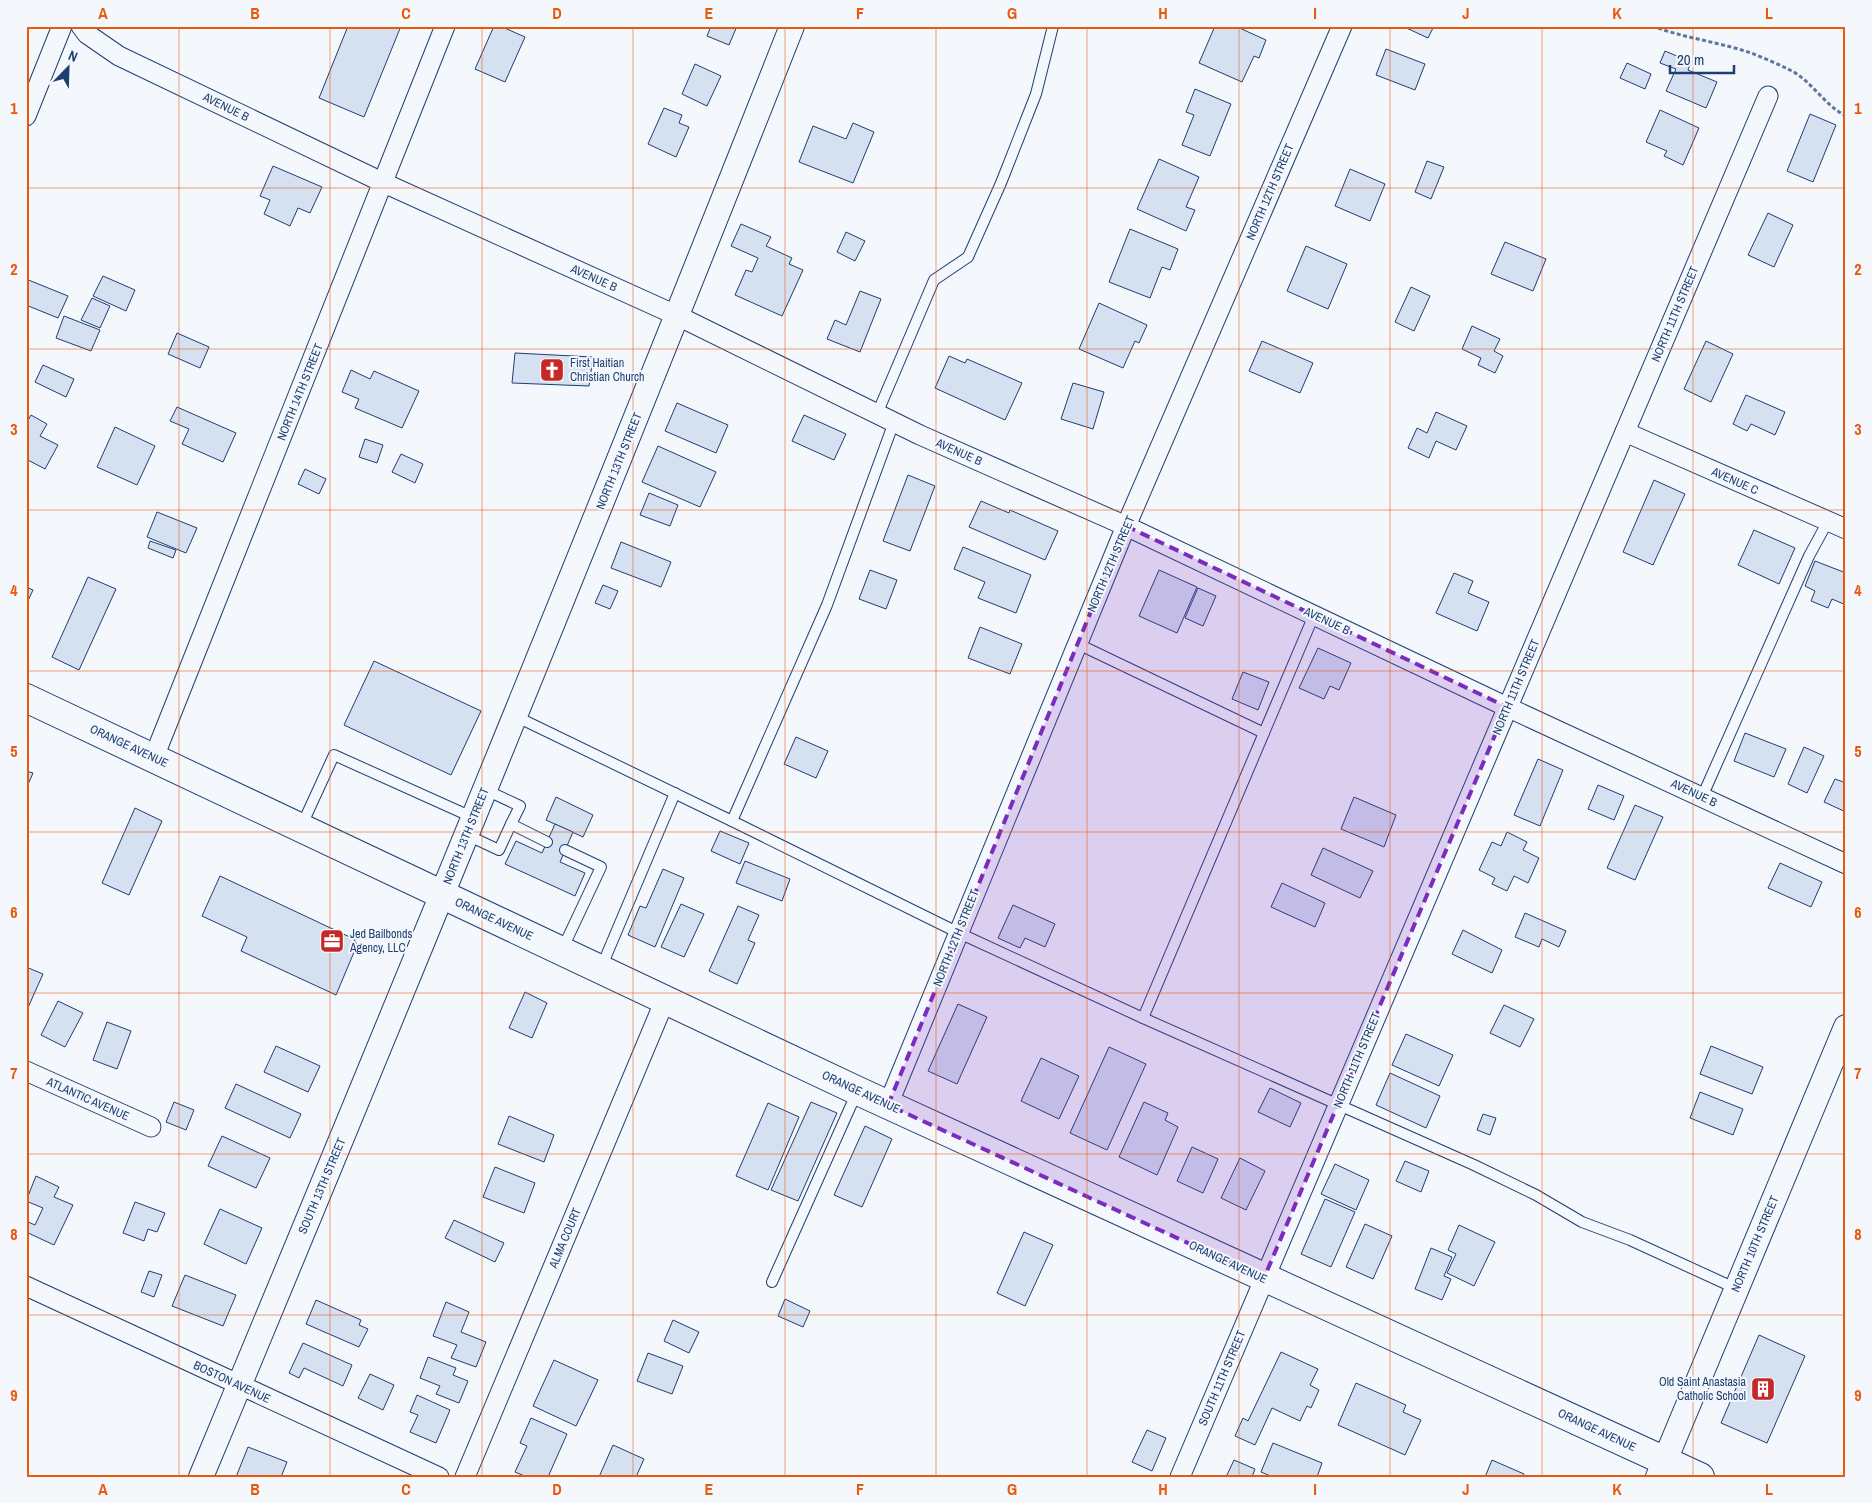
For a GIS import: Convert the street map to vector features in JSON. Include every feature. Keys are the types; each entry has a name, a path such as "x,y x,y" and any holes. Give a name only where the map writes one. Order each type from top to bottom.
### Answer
{"main road":[{"name":"ORANGE AVENUE","path":"26,698 858,1091 1264,1278 1661,1469 1700,1477"}],"street":[{"path":"26,116 62,26"},
{"name":"AVENUE B","path":"81,26 87,34 119,56 384,183 678,316 886,418 1126,526 1846,864"},
{"name":"NORTH 14TH STREET","path":"154,758 445,26"},
{"name":"NORTH 13TH STREET","path":"442,895 678,316 792,26"},
{"name":"NORTH 12TH STREET","path":"888,1105 1126,526 1342,26"},
{"name":"NORTH 11TH STREET","path":"1264,1278 1768,96"},
{"name":"AVENUE C","path":"1624,432 1846,529"},
{"name":"SOUTH 13TH STREET","path":"201,1477 442,895"},
{"name":"ALMA COURT","path":"465,1477 665,1000"},
{"name":"NORTH 10TH STREET","path":"1661,1469 1846,1027"},
{"name":"ATLANTIC AVENUE","path":"26,1071 151,1127"},
{"name":"SOUTH 11TH STREET","path":"1180,1477 1264,1278"},
{"name":"BOSTON AVENUE","path":"26,1286 439,1477"}],"lane":[{"path":"732,820 827,605 886,418 934,280 968,257 976,241 1002,183 1036,94 1053,26"},
{"path":"1702,797 1809,556 1828,521"},
{"path":"1143,1018 1314,615"},
{"path":"1078,644 1264,733"},
{"path":"515,716 732,820 958,933 1143,1018 1474,1165 1536,1195 1582,1222 1630,1240 1737,1289"},
{"path":"301,828 334,755 470,827 499,850 520,806 486,790"},
{"path":"601,969 675,793"},
{"path":"511,824 547,842"},
{"path":"562,951 601,867 565,850"},
{"path":"772,1282 858,1091"}],"path":[{"path":"1652,26 1667,32 1751,53 1791,70 1802,77 1834,108 1846,116"}],"highlighted area":[{"path":"1126,526 1507,707 1264,1278 888,1105"}],"building":[{"path":"348,26 401,26 364,117 319,98"},
{"path":"494,26 500,26 525,37 505,82 475,69"},
{"path":"711,26 737,26 729,45 707,36"},
{"path":"1215,26 1235,26 1266,40 1259,58 1254,56 1242,82 1199,63"},
{"path":"1402,26 1434,26 1428,38"},
{"path":"1386,49 1425,64 1415,90 1376,75"},
{"path":"1665,51 1691,62 1688,70 1717,82 1706,108 1666,91 1676,69 1660,63"},
{"path":"1627,63 1651,74 1645,89 1620,78"},
{"path":"695,64 721,76 707,106 682,94"},
{"path":"1195,89 1231,104 1210,156 1182,145 1194,115 1186,112"},
{"path":"664,108 682,115 679,123 689,127 676,157 648,144"},
{"path":"1660,110 1699,128 1683,165 1664,156 1667,151 1646,142"},
{"path":"1810,114 1836,125 1813,182 1787,171"},
{"path":"853,123 874,132 853,183 799,162 813,126 846,139"},
{"path":"1159,159 1199,177 1186,207 1195,210 1186,231 1137,209"},
{"path":"1427,161 1444,167 1431,199 1415,192"},
{"path":"273,166 322,187 310,213 298,208 290,226 264,214 270,200 260,196"},
{"path":"1350,169 1385,184 1370,221 1335,206"},
{"path":"1768,213 1793,225 1774,267 1748,255"},
{"path":"741,224 771,237 766,246 792,258 789,264 803,270 782,316 735,295 746,270 752,272 758,258 731,246"},
{"path":"1130,229 1178,249 1170,270 1162,267 1150,298 1109,282"},
{"path":"846,232 865,241 855,261 837,252"},
{"path":"1505,242 1546,259 1533,291 1491,274"},
{"path":"1306,246 1347,264 1328,309 1287,291"},
{"path":"103,276 135,290 126,311 93,296"},
{"path":"26,279 68,296 58,318 26,305"},
{"path":"1411,287 1430,296 1414,331 1395,322"},
{"path":"860,291 881,299 860,352 827,339 835,320 846,325"},
{"path":"92,298 110,306 100,328 81,320"},
{"path":"1099,303 1147,325 1139,343 1135,341 1123,368 1079,349"},
{"path":"64,316 100,330 91,351 56,338"},
{"path":"1472,326 1500,339 1494,351 1503,356 1495,373 1478,365 1481,358 1462,349"},
{"path":"177,333 209,347 200,368 168,354"},
{"path":"1262,341 1313,363 1300,393 1249,371"},
{"path":"1706,341 1733,354 1711,402 1684,389"},
{"name":"First Haitian Christian Church","path":"515,353 593,357 589,386 512,383"},
{"path":"949,356 965,363 967,359 1022,383 1005,420 935,388"},
{"path":"43,365 74,379 66,397 35,382"},
{"path":"351,370 370,379 374,371 419,391 402,428 355,408 359,399 342,392"},
{"path":"1073,383 1104,392 1093,429 1061,419"},
{"path":"1746,395 1785,412 1775,435 1751,424 1747,431 1733,424"},
{"path":"677,403 728,425 716,453 665,431"},
{"path":"177,407 236,433 223,462 182,444 189,429 170,421"},
{"path":"1436,412 1467,426 1456,450 1436,441 1429,458 1408,448 1417,428 1427,433"},
{"path":"31,415 47,424 40,436 58,445 45,469 26,459 26,424"},
{"path":"804,415 846,434 834,460 792,441"},
{"path":"115,427 155,446 137,485 97,467"},
{"path":"365,439 383,445 377,463 359,457"},
{"path":"658,446 716,472 700,507 642,482"},
{"path":"401,454 423,464 415,483 392,472"},
{"path":"305,469 326,479 319,494 298,484"},
{"path":"908,475 935,486 910,551 883,541"},
{"path":"1654,480 1685,494 1653,565 1623,552"},
{"path":"649,493 678,505 670,526 640,515"},
{"path":"981,501 1009,513 1010,510 1058,531 1045,560 969,527"},
{"path":"157,512 197,528 186,553 147,537"},
{"path":"1754,530 1795,548 1779,584 1738,565"},
{"path":"150,541 176,550 173,558 148,548"},
{"path":"621,542 671,562 661,587 611,568"},
{"path":"963,547 1031,575 1016,613 978,598 985,582 954,569"},
{"path":"1815,561 1846,573 1846,605 1832,599 1828,608 1811,601 1815,591 1805,586"},
{"path":"870,570 897,580 886,609 859,599"},
{"path":"1159,570 1197,587 1177,633 1139,616"},
{"path":"1454,573 1473,581 1468,593 1489,602 1477,631 1436,613"},
{"path":"88,577 116,589 79,670 52,657"},
{"path":"603,585 618,591 610,609 595,603"},
{"path":"26,587 33,590 26,605"},
{"path":"1198,588 1216,596 1203,626 1185,618"},
{"path":"980,627 1022,644 1010,674 968,658"},
{"path":"1318,648 1351,663 1339,690 1330,686 1324,699 1299,688"},
{"path":"374,661 481,711 451,775 344,725"},
{"path":"1243,672 1269,682 1258,710 1232,699"},
{"path":"1745,733 1786,749 1774,777 1734,761"},
{"path":"796,737 828,751 816,778 784,764"},
{"path":"1804,747 1824,756 1807,793 1788,784"},
{"path":"1538,759 1563,770 1540,826 1514,815"},
{"path":"26,771 33,773 26,789"},
{"path":"1835,779 1846,783 1846,812 1824,802"},
{"path":"1598,785 1624,796 1614,820 1588,809"},
{"path":"556,797 593,815 583,837 546,820"},
{"path":"1354,797 1396,815 1384,847 1341,829"},
{"path":"1635,805 1663,817 1635,880 1607,868"},
{"path":"135,808 162,821 129,895 102,883"},
{"path":"555,824 573,832 560,862 585,873 575,896 505,864 516,841 542,853"},
{"path":"720,831 749,843 740,864 711,851"},
{"path":"1507,832 1527,842 1523,850 1539,858 1528,883 1514,876 1507,891 1492,884 1495,878 1479,870 1492,842 1501,846"},
{"path":"1323,848 1373,871 1360,898 1311,875"},
{"path":"745,861 790,879 782,901 736,883"},
{"path":"1780,863 1822,882 1811,907 1768,888"},
{"path":"663,869 684,878 655,947 628,935 640,906 646,908"},
{"path":"220,876 354,939 357,945 336,995 241,951 247,937 202,916"},
{"path":"1282,883 1325,903 1315,927 1271,907"},
{"path":"681,904 704,914 684,957 661,947"},
{"path":"1013,905 1055,924 1045,947 1025,938 1020,948 998,938"},
{"path":"738,906 759,915 748,940 755,943 737,984 709,971"},
{"path":"1525,913 1566,931 1559,947 1542,939 1539,947 1515,937"},
{"path":"1463,930 1502,950 1492,973 1452,954"},
{"path":"26,967 43,974 26,1012"},
{"path":"525,992 547,1003 532,1038 509,1028"},
{"path":"58,1001 83,1013 65,1047 41,1035"},
{"path":"958,1004 987,1017 957,1084 928,1071"},
{"path":"1504,1005 1534,1019 1520,1047 1490,1033"},
{"path":"107,1022 131,1031 117,1069 93,1060"},
{"path":"1406,1034 1453,1055 1439,1086 1392,1065"},
{"path":"276,1046 320,1066 308,1092 264,1072"},
{"path":"1711,1046 1763,1067 1752,1094 1700,1074"},
{"path":"1109,1047 1146,1064 1107,1150 1070,1133"},
{"path":"1041,1058 1079,1076 1059,1119 1021,1101"},
{"path":"1390,1073 1440,1096 1426,1128 1376,1105"},
{"path":"236,1084 301,1114 290,1138 225,1108"},
{"path":"1270,1088 1301,1103 1290,1127 1258,1112"},
{"path":"1700,1092 1743,1109 1733,1135 1690,1118"},
{"path":"174,1102 194,1110 186,1130 166,1122"},
{"path":"811,1102 837,1113 798,1201 771,1190"},
{"path":"1144,1102 1168,1113 1165,1120 1178,1127 1157,1175 1119,1157"},
{"path":"768,1103 799,1117 768,1190 736,1176"},
{"path":"1483,1114 1496,1118 1490,1135 1477,1130"},
{"path":"509,1116 554,1135 544,1162 498,1144"},
{"path":"865,1126 892,1139 862,1207 834,1195"},
{"path":"222,1136 270,1158 256,1188 208,1166"},
{"path":"1192,1147 1218,1159 1203,1193 1177,1181"},
{"path":"1240,1158 1265,1171 1246,1210 1221,1198"},
{"path":"1405,1161 1429,1171 1421,1192 1396,1181"},
{"path":"1335,1164 1369,1180 1356,1210 1321,1194"},
{"path":"495,1167 535,1183 524,1213 483,1197"},
{"path":"36,1176 59,1187 54,1197 73,1205 54,1245 26,1232 26,1221 35,1225 43,1208 26,1201"},
{"path":"1325,1199 1355,1212 1331,1267 1301,1254"},
{"path":"135,1202 165,1213 157,1232 148,1229 144,1241 123,1233"},
{"path":"220,1209 262,1228 246,1264 204,1244"},
{"path":"454,1220 504,1243 495,1262 445,1238"},
{"path":"1365,1224 1392,1236 1373,1279 1346,1267"},
{"path":"1459,1225 1495,1242 1474,1286 1447,1273 1456,1254 1448,1250"},
{"path":"1024,1232 1053,1245 1025,1306 997,1293"},
{"path":"1431,1248 1452,1257 1444,1276 1451,1279 1442,1300 1415,1289"},
{"path":"149,1271 162,1275 154,1297 141,1292"},
{"path":"185,1275 236,1295 223,1326 172,1306"},
{"path":"785,1299 810,1311 803,1327 778,1316"},
{"path":"316,1300 361,1320 359,1325 368,1329 359,1347 306,1324"},
{"path":"446,1302 469,1312 461,1332 486,1342 476,1367 451,1358 457,1345 433,1336"},
{"path":"673,1320 699,1332 689,1353 664,1341"},
{"name":"Old Saint Anastasia Catholic School","path":"1759,1335 1805,1356 1767,1443 1721,1423"},
{"path":"303,1343 352,1365 343,1386 304,1368 299,1378 289,1373"},
{"path":"1281,1352 1318,1369 1310,1385 1319,1390 1311,1408 1307,1406 1300,1421 1272,1408 1255,1445 1235,1436 1243,1418 1248,1421"},
{"path":"648,1353 683,1366 672,1394 637,1381"},
{"path":"428,1357 456,1368 453,1375 468,1381 459,1403 436,1394 440,1386 420,1378"},
{"path":"554,1360 598,1380 576,1426 533,1406"},
{"path":"370,1374 394,1385 383,1410 358,1398"},
{"path":"1356,1383 1406,1405 1403,1412 1421,1420 1405,1455 1338,1425"},
{"path":"417,1395 450,1410 436,1443 410,1432 418,1415 410,1412"},
{"path":"531,1418 567,1434 548,1477 527,1477 515,1472 527,1446 520,1443"},
{"path":"1147,1430 1166,1438 1152,1471 1132,1462"},
{"path":"1273,1443 1322,1463 1317,1477 1273,1477 1261,1472"},
{"path":"613,1445 644,1459 636,1477 599,1477"},
{"path":"248,1447 287,1462 281,1477 236,1477"},
{"path":"1234,1460 1255,1469 1252,1477 1226,1477"},
{"path":"1492,1460 1524,1474 1523,1477 1485,1477"}],"place":[{"name":"First Haitian Christian Church","path":"552,370"},
{"name":"Jed Bailbonds Agency, LLC","path":"332,941"},
{"name":"Old Saint Anastasia Catholic School","path":"1763,1389"}]}
